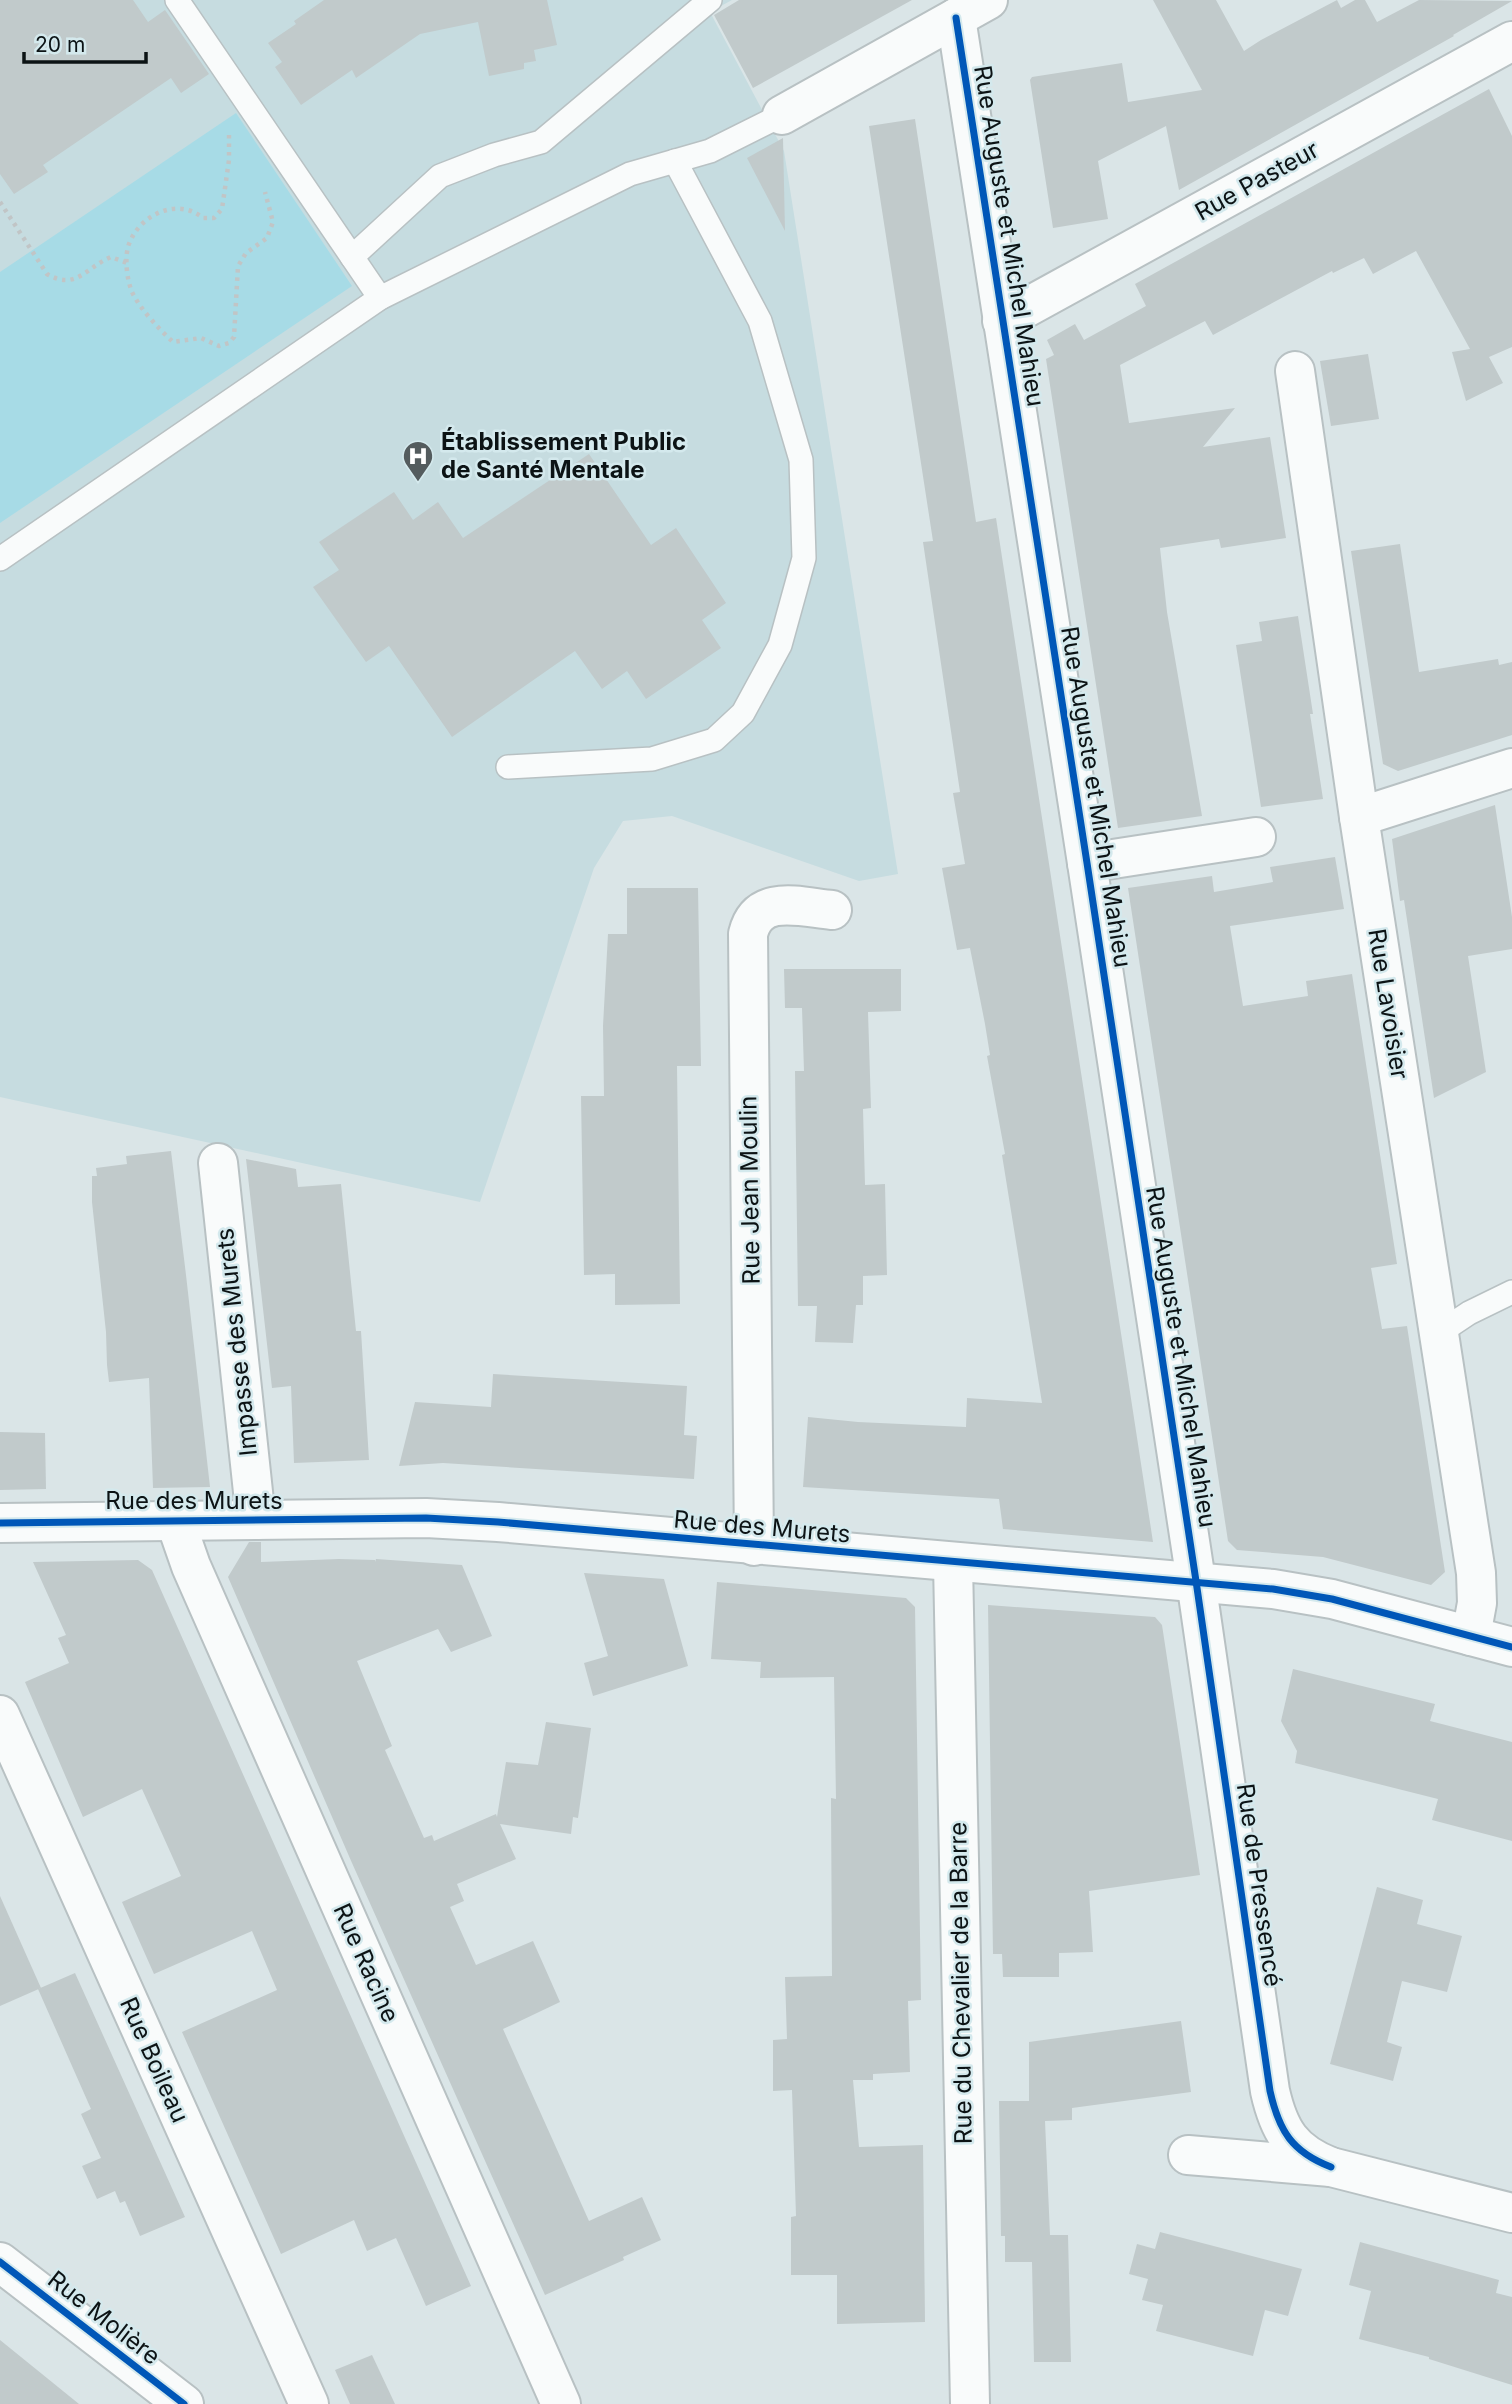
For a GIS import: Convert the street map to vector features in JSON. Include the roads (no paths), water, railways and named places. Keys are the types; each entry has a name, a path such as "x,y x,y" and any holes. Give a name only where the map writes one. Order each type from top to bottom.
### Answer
{"street":[{"path":"782,115 972,9"},
{"name":"Rue Auguste et Michel Mahieu","path":"972,9 1002,321 1196,1581"},
{"name":"Rue Pasteur","path":"1002,321 1512,41"},
{"name":"Rue Lavoisier","path":"1295,371 1359,817 1476,1573 1477,1603 1471,1636"},
{"path":"1359,817 1512,768"},
{"name":"Rue Auguste et Michel Mahieu","path":"1087,863 1256,837"},
{"name":"Rue Jean Moulin","path":"754,1546 748,934 751,921 769,907 832,910"},
{"name":"Impasse des Murets","path":"218,1163 256,1520"},
{"name":"Rue des Murets","path":"0,1523 460,1519 1273,1589 1332,1599 1512,1647"},
{"name":"Rue Racine","path":"175,1520 191,1566 561,2404"},
{"name":"Rue du Chevalier de la Barre","path":"953,1563 970,2404"},
{"name":"Rue de Pressencé","path":"1196,1581 1270,2091 1280,2126 1289,2139 1302,2152 1331,2167"},
{"name":"Rue Boileau","path":"0,1715 309,2404"},
{"path":"1188,2155 1331,2167 1512,2213"},
{"name":"Rue Molière","path":"0,2262 184,2404"}],"lane":[{"path":"177,0 380,298"},
{"path":"352,257 440,176 541,142 710,0"},
{"path":"0,559 380,298 630,174 710,151 782,115"},
{"path":"508,767 652,759 714,740 743,713 780,645 804,558 801,460 760,321 675,162"},
{"path":"1439,1333 1469,1313 1512,1292"}],"place":[{"name":"Établissement Public de Santé Mentale","path":"418,483"}]}
